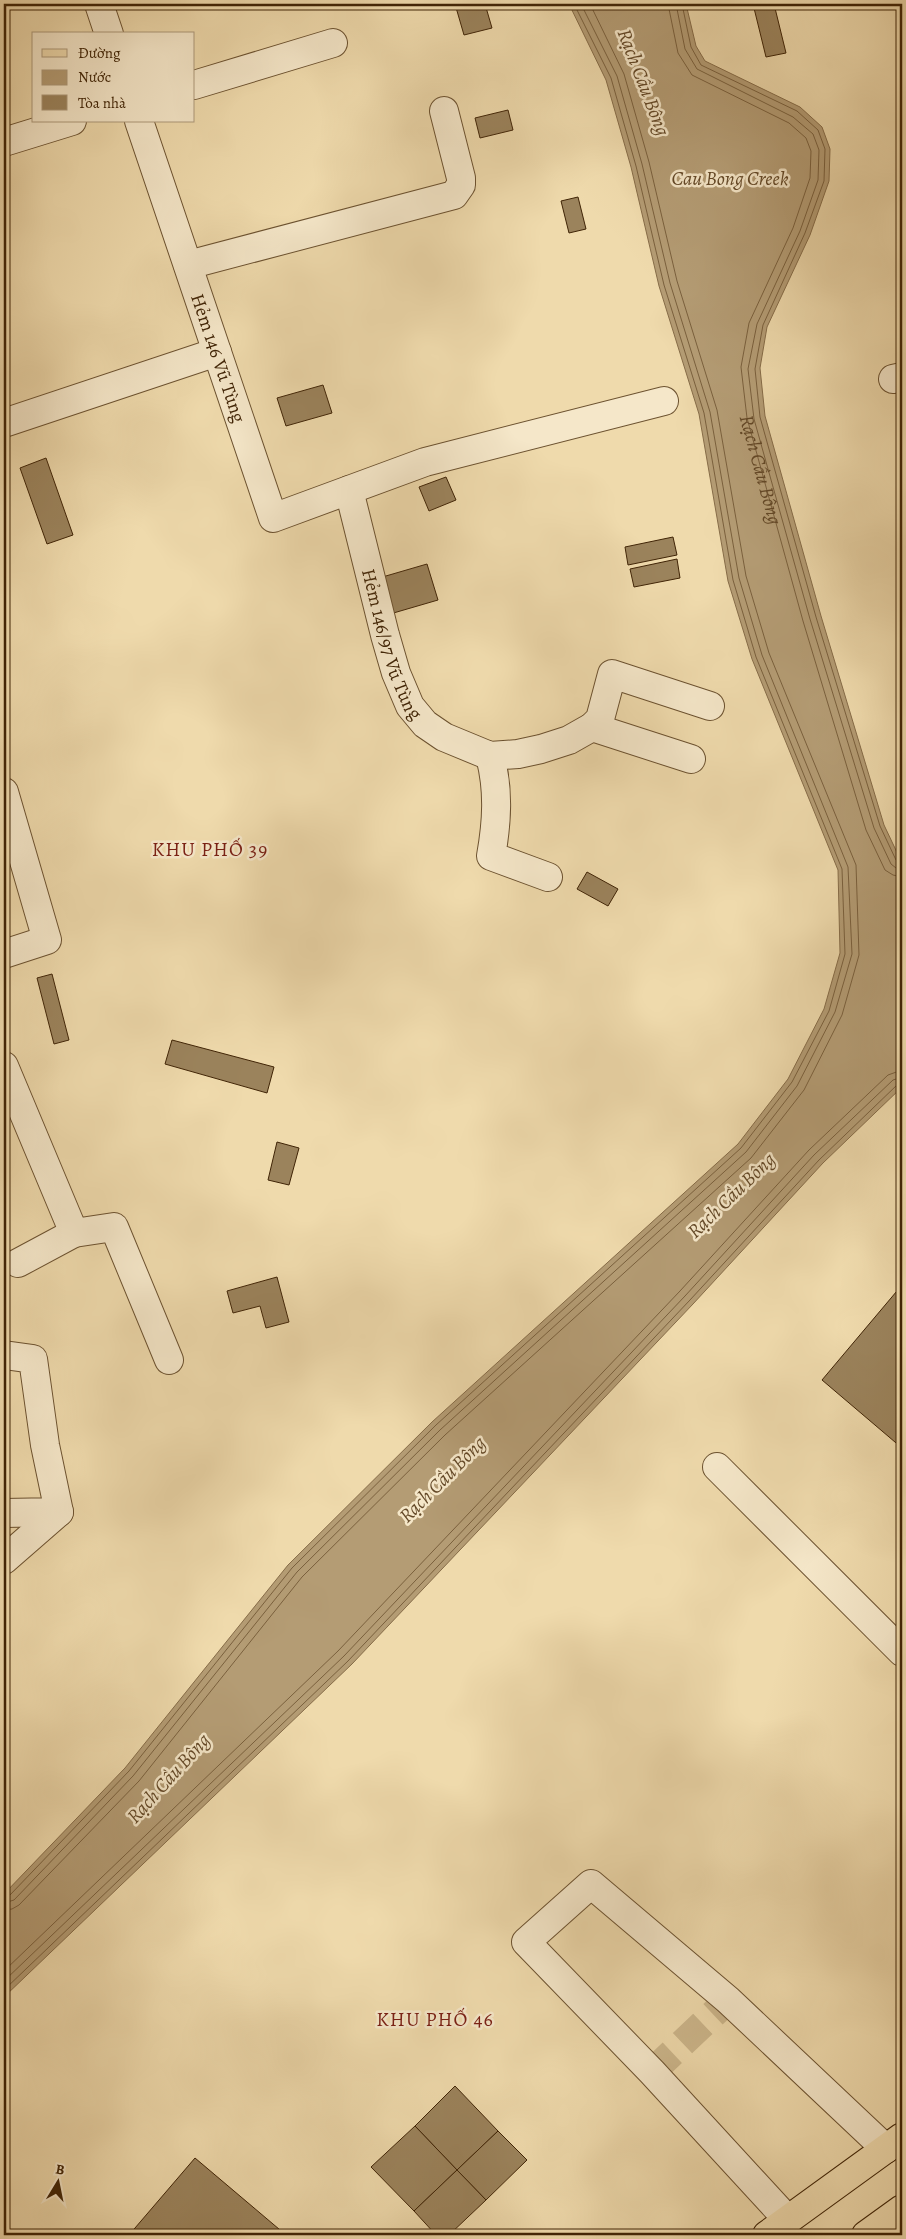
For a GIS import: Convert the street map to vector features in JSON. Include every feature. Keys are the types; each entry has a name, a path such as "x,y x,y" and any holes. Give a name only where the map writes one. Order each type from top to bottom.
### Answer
{"main road":[{"path":"778,2227 894,2143"},
{"path":"866,2235 902,2209"}],"street":[{"path":"99,4 108,32"},
{"path":"195,85 333,43"},
{"path":"188,265 454,195 460,185 461,178 444,111"},
{"path":"4,142 69,122"},
{"name":"Hẻm 146 Vũ Tùng","path":"139,122 273,518 349,490"},
{"path":"4,423 217,352"},
{"path":"349,490 425,462 664,400"},
{"name":"Hẻm 146/97 Vũ Tùng","path":"349,490 396,672 410,706 425,724 444,737 490,756 518,754 541,749 569,740 592,727"},
{"path":"691,759 592,727 600,719 612,674 710,706"},
{"path":"490,756 494,772 497,803 491,856 548,877"},
{"path":"4,792 48,940 4,954"},
{"path":"4,1066 74,1234"},
{"path":"18,1263 74,1234 114,1227 169,1360"},
{"path":"4,1355 33,1359 45,1445 59,1512"},
{"path":"717,1467 902,1652"},
{"path":"4,1513 59,1512"},
{"path":"4,1560 59,1512"},
{"path":"778,2227 652,2072 526,1942 591,1884 894,2143"}],"water":[{"name":"Cau Bong Creek","path":"569,4 686,4 696,46 705,61 800,107 822,127 830,149 829,181 810,235 767,327 760,368 765,416 821,616 884,825 902,863 902,1087 823,1163 693,1304 352,1664 4,1997 4,1894 125,1768 288,1565 432,1422 738,1144 788,1079 824,1009 840,953 838,870 752,659 728,581 699,414 659,286 631,167 606,80"}],"building":[{"path":"455,4 485,4 492,28 464,35"},
{"path":"753,4 774,4 786,53 766,57"},
{"path":"508,110 513,130 480,138 475,118"},
{"path":"578,197 586,229 569,233 561,201"},
{"path":"323,385 332,413 286,426 277,398"},
{"path":"46,458 73,535 47,544 20,468"},
{"path":"446,477 456,500 429,511 419,487"},
{"path":"673,537 677,555 628,565 625,547"},
{"path":"677,559 680,578 634,587 630,569"},
{"path":"427,564 438,600 390,614 379,578"},
{"path":"587,872 618,889 608,906 577,889"},
{"path":"52,974 69,1040 54,1044 37,978"},
{"path":"172,1040 274,1067 267,1093 165,1064"},
{"path":"277,1142 299,1148 289,1185 268,1180"},
{"path":"277,1277 289,1322 266,1328 260,1306 233,1313 227,1291"},
{"path":"902,1285 902,1448 822,1380"},
{"path":"455,2086 498,2131 457,2170 415,2126"},
{"path":"415,2126 457,2170 414,2211 371,2167"},
{"path":"498,2131 527,2160 486,2200 457,2170"},
{"path":"195,2158 286,2235 129,2235"},
{"path":"457,2170 486,2200 449,2235 436,2235 414,2211"}],"tunnel":[{"path":"652,2072 728,2000"}],"district":[{"name":"KHU PHỐ 39","path":"210,849"},
{"name":"KHU PHỐ 46","path":"435,2019"}],"water label":[{"name":"Rạch Cầu Bông","path":"644,82"},
{"name":"Rạch Cầu Bông","path":"760,469"},
{"name":"Rạch Cầu Bông","path":"731,1195"},
{"name":"Rạch Cầu Bông","path":"442,1479"},
{"name":"Rạch Cầu Bông","path":"168,1778"}]}
